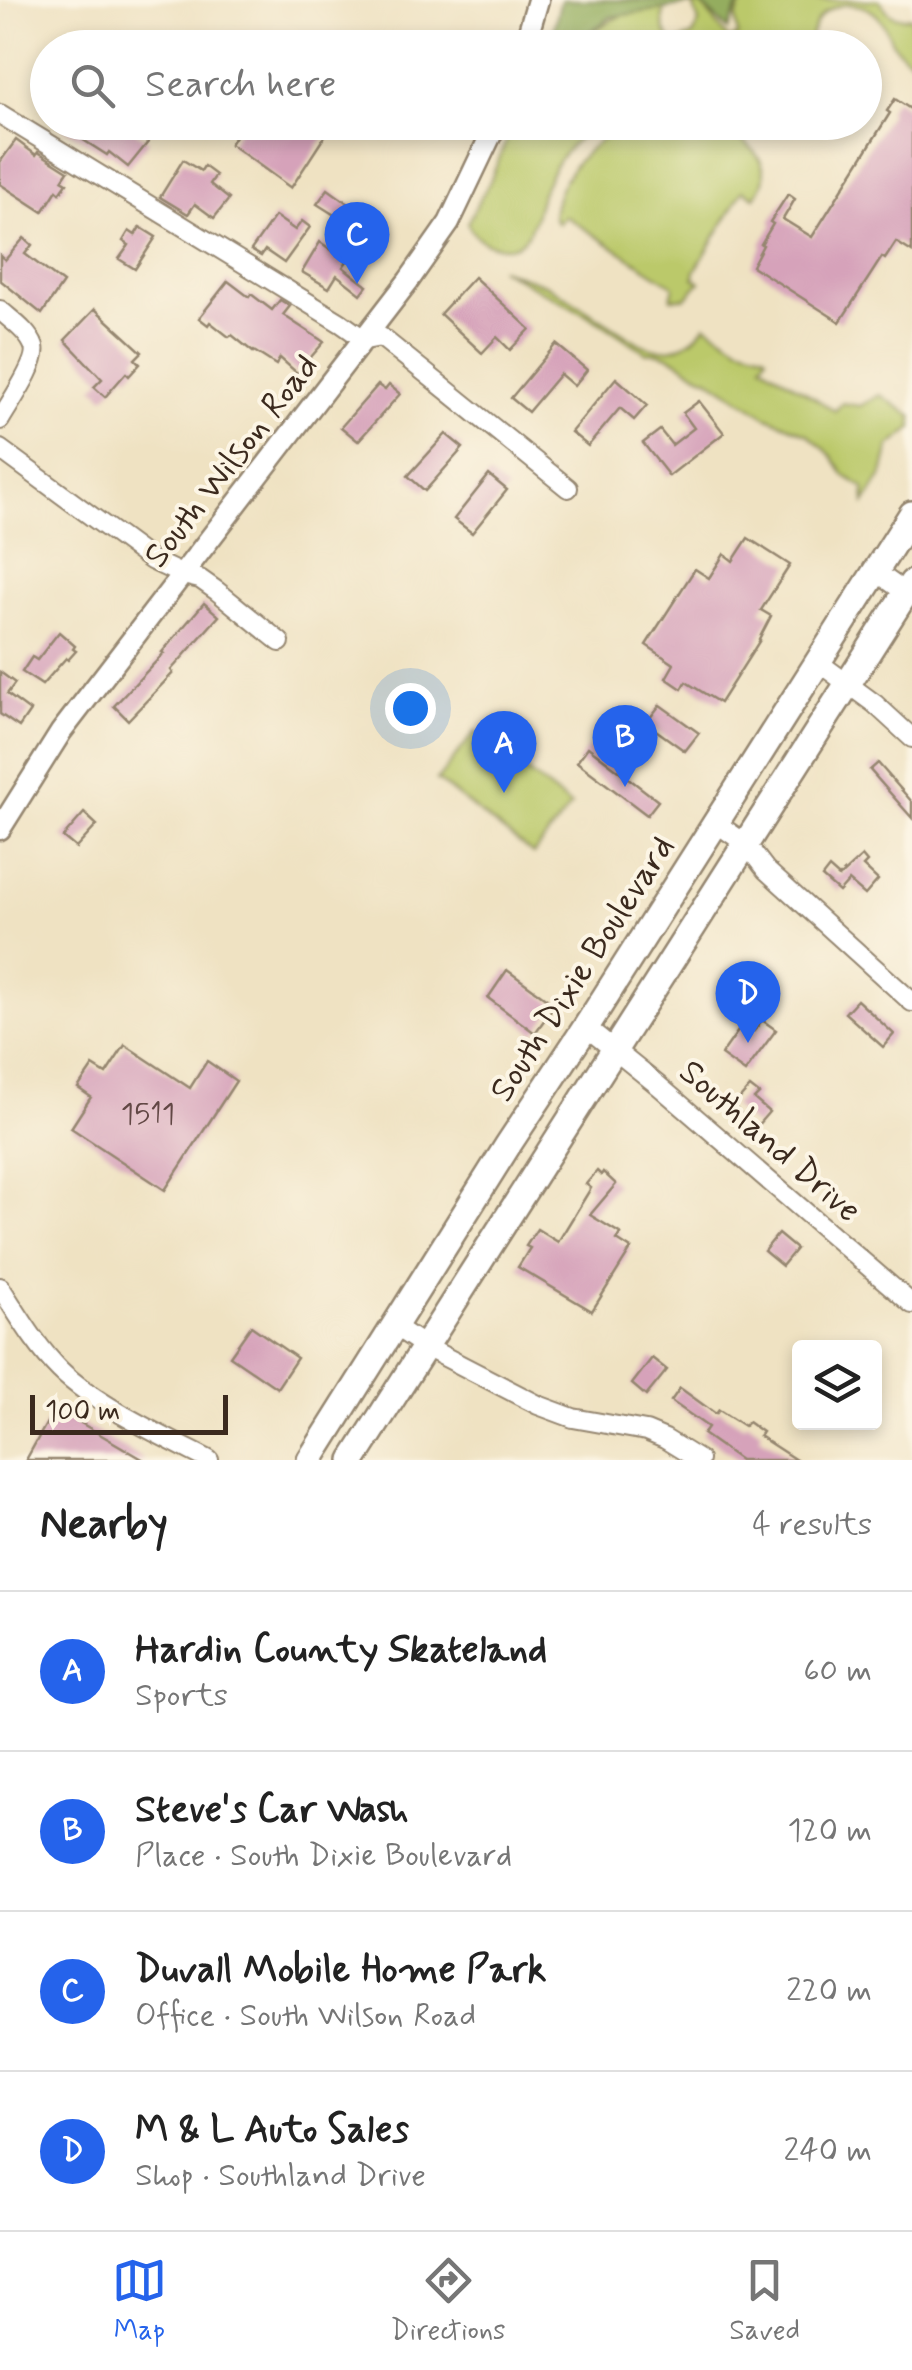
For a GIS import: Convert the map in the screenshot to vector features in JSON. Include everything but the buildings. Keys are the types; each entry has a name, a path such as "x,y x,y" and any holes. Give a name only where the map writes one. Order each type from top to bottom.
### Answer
{"highway":[{"name":"South Dixie Boulevard","path":"310,1460 912,514"},
{"name":"South Dixie Boulevard","path":"353,1460 909,588"}],"main road":[{"path":"529,30 538,0"},
{"name":"South Wilson Road","path":"0,829 68,723 366,340 449,222 488,140"}],"street":[{"path":"0,114 30,133"},
{"path":"42,140 366,340 382,338 568,488"},
{"path":"0,310 28,337 35,352 33,365 0,420"},
{"path":"0,449 151,560 209,585 280,642"},
{"path":"874,571 909,588"},
{"path":"818,662 912,738"},
{"path":"716,823 746,844 766,870 912,1002"},
{"name":"Southland Drive","path":"586,1027 912,1304"},
{"path":"0,1287 32,1336 62,1372 99,1399 209,1460"},
{"path":"393,1325 426,1347 538,1406 572,1418 646,1431 699,1460"}],"green space":[{"path":"561,0 753,0 738,7 728,30 700,3 611,17 593,30 553,30"},
{"path":"754,0 880,0 893,15 912,17 912,61 894,45 879,17 868,9 840,6 822,15 813,30 737,30 740,7"},
{"path":"666,4 665,30 596,30 629,11"},
{"path":"693,5 702,5 721,30 696,30 699,22"},
{"path":"507,140 578,140 549,176 529,232 517,244 508,247 486,243 467,223"},
{"path":"602,140 741,140 758,157 764,179 760,190 755,197 743,190 695,271 694,278 700,282 686,298 671,298 674,286 565,216 558,224 553,216 562,184"},
{"path":"499,268 547,285 649,347 676,348 706,325 739,346 764,353 767,356 762,364 835,411 842,403 860,406 880,395 912,416 912,429 890,446 883,474 865,503 864,488 844,475 832,456 808,434 765,416 664,354 647,353 596,320"},
{"path":"475,732 571,806 533,854 437,780"}],"place":[{"name":"Duvall Mobile Home Park","path":"357,284"},
{"name":"Steve's Car Wash","path":"625,787"},
{"name":"Hardin County Skateland","path":"504,793"},
{"name":"M & L Auto Sales","path":"748,1043"}]}
